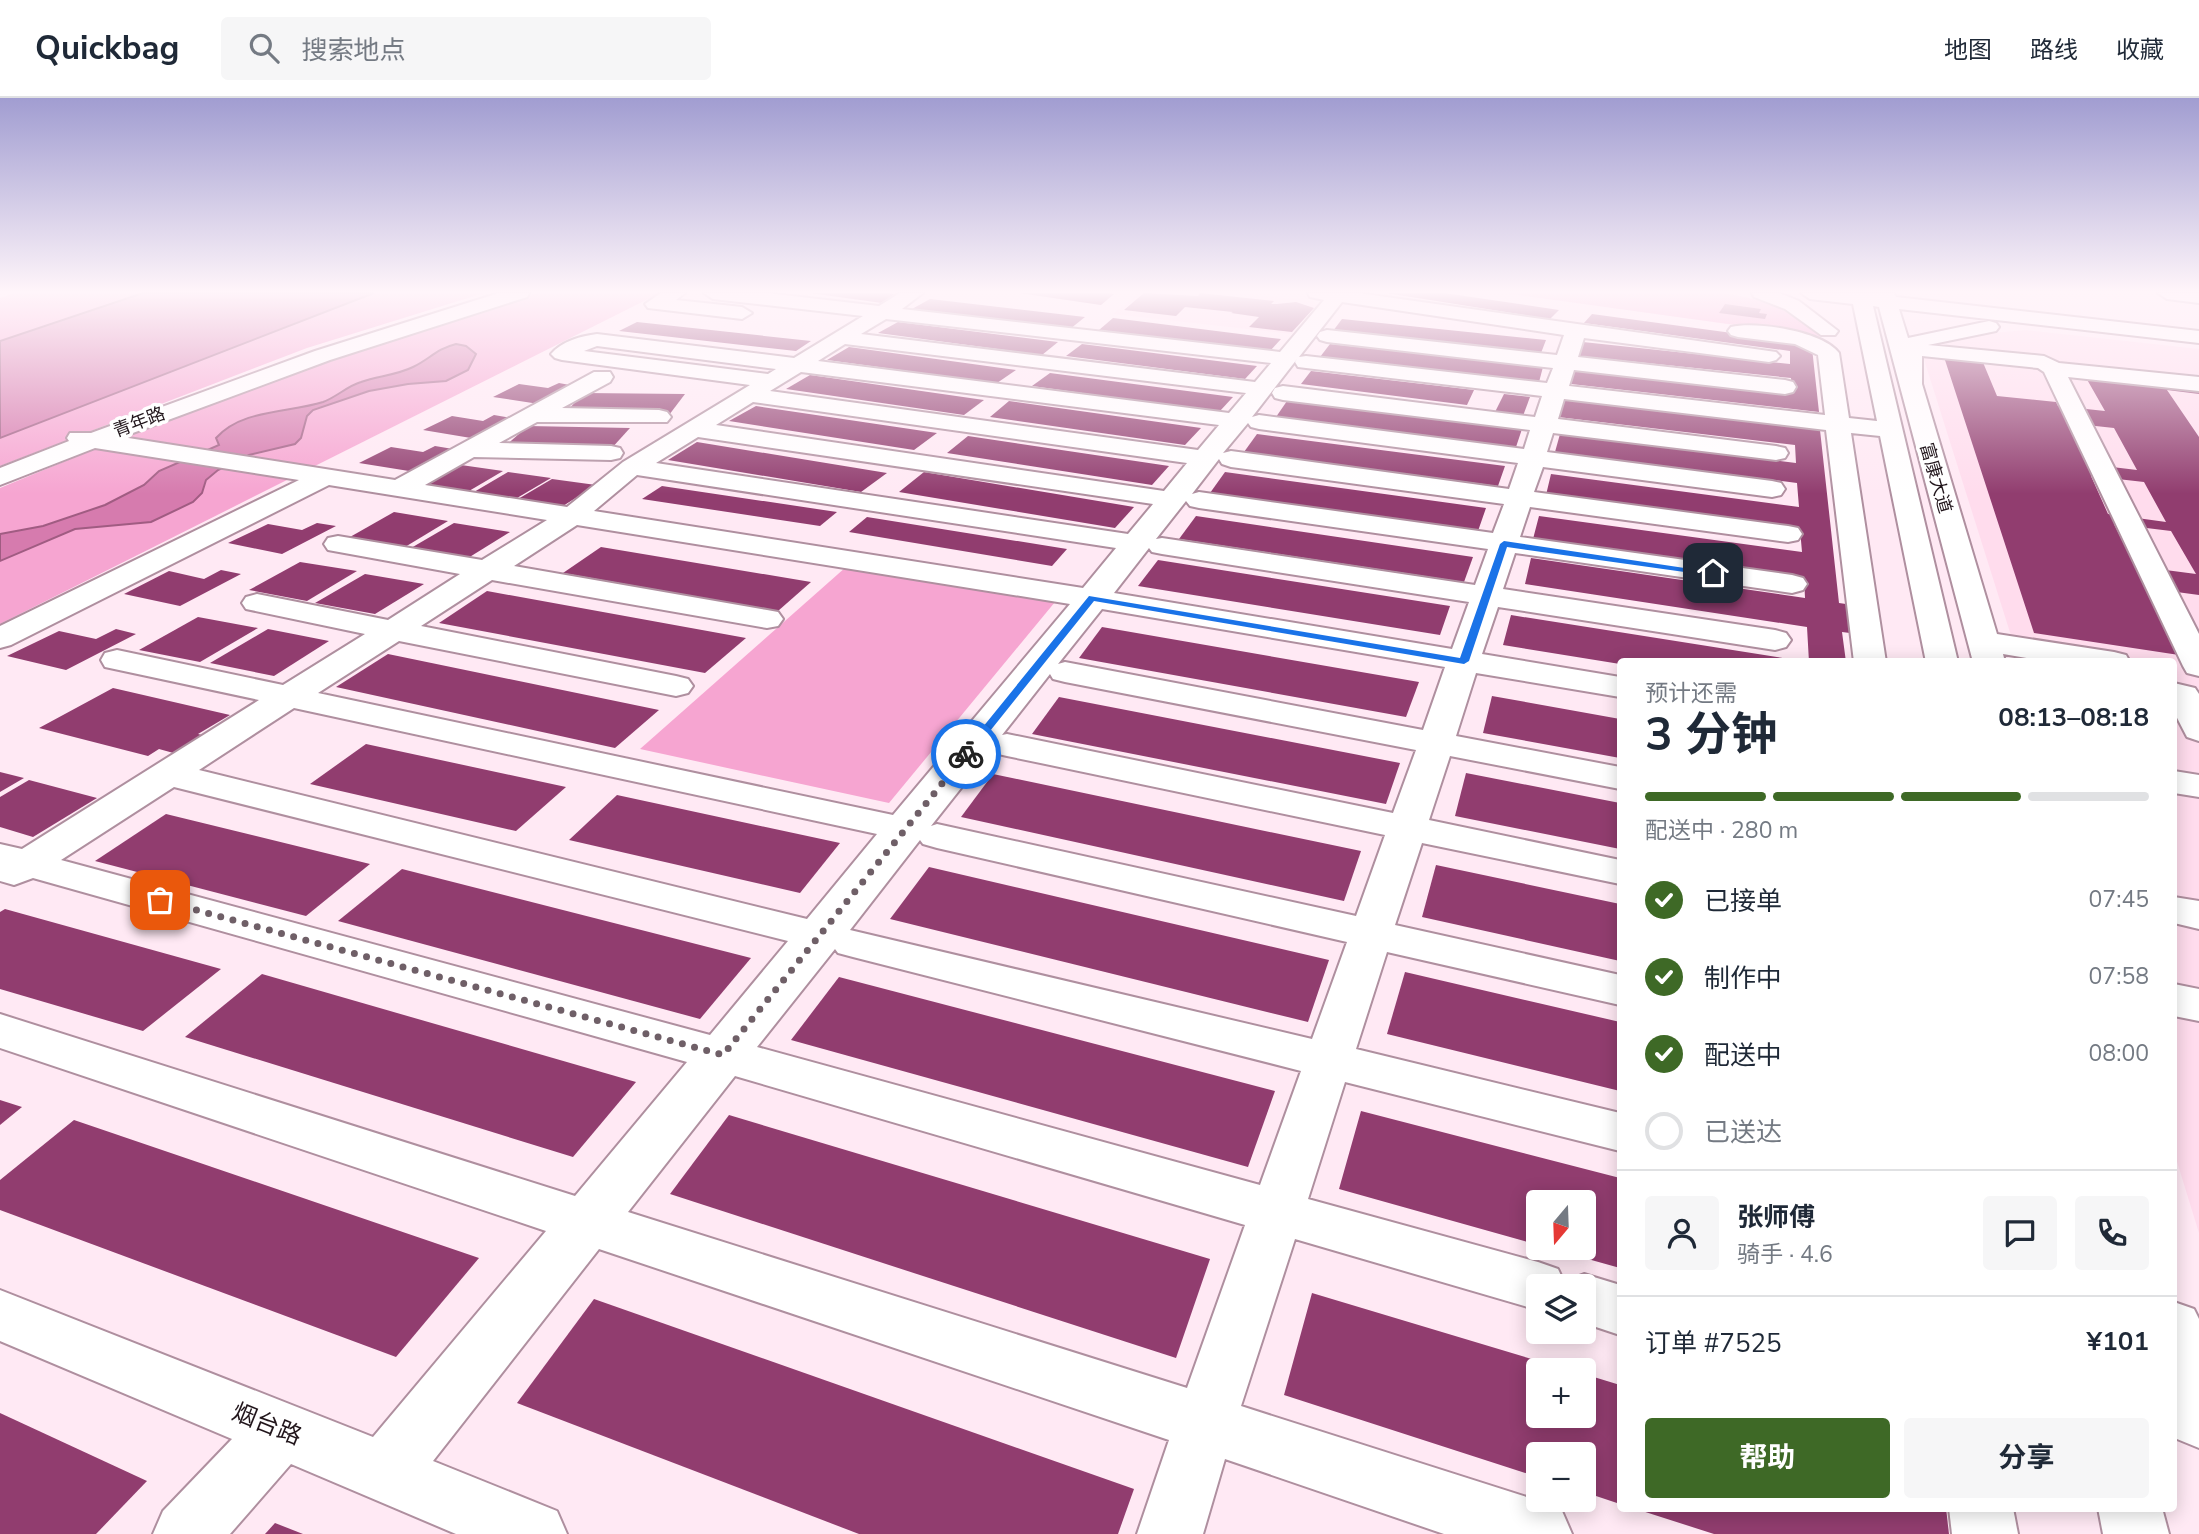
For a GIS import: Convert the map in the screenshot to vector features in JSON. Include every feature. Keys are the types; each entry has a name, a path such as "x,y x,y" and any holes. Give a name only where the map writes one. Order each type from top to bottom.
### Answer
{"street":[{"name":"青年路","path":"0,477 85,439 285,360"},
{"name":"青年路","path":"0,470 306,360"},
{"path":"597,360 1190,456"},
{"path":"765,360 1221,418"},
{"path":"9,866 168,774 572,516 622,460 693,429 805,360"},
{"path":"1053,360 1248,387"},
{"path":"384,1472 1092,598 1289,360"},
{"path":"1448,360 1788,534"},
{"path":"1259,422 1549,411 1753,360"},
{"path":"1829,360 1869,658"},
{"path":"1858,360 1880,386"},
{"name":"富康大道","path":"1879,360 1880,386 1941,658"},
{"name":"富康大道","path":"1900,360 1911,389 1984,655"},
{"path":"1911,360 1911,389"},
{"path":"2006,360 2199,384"},
{"path":"2048,360 2199,666"},
{"path":"1306,362 1776,453"},
{"path":"398,489 601,377"},
{"path":"1231,459 1549,411 1785,387"},
{"path":"1283,393 1549,411 1838,424 1890,430"},
{"path":"1549,411 1772,489"},
{"path":"1170,1534 1205,1423 1549,411"},
{"path":"533,415 659,417"},
{"path":"693,429 1156,496"},
{"path":"85,439 1092,598 1617,686"},
{"path":"468,450 622,460 1118,540"},
{"path":"0,638 326,477"},
{"path":"1199,500 1792,584"},
{"path":"338,544 767,619"},
{"path":"1163,546 1775,640"},
{"path":"257,603 676,686"},
{"path":"1941,658 1984,655 2040,658"},
{"path":"117,660 879,822"},
{"path":"2177,671 2199,674"},
{"path":"1065,672 1617,777"},
{"path":"2177,694 2183,695 2199,730"},
{"path":"1007,746 1617,871"},
{"path":"168,774 791,928"},
{"path":"2177,782 2199,786"},
{"path":"937,836 1617,989"},
{"path":"9,866 723,1055 1526,1283"},
{"path":"2177,911 2199,915"},
{"path":"853,943 1617,1131"},
{"path":"2177,1001 2199,1006"},
{"path":"0,1031 1539,1534"},
{"path":"1596,1303 1617,1309"},
{"name":"烟台路","path":"0,1315 534,1534"},
{"path":"2177,1338 2199,1419"},
{"path":"186,1534 282,1430"},
{"path":"1982,1512 1985,1534"},
{"path":"2131,1512 2136,1534"}],"shaded area":[{"path":"0,360 201,360 0,438"},
{"path":"201,360 276,360 0,466 0,438"},
{"path":"331,360 526,360 0,624 0,488"},
{"path":"425,360 473,360 468,370 446,381 369,391 313,410 307,416 301,438 295,444 249,455 218,470 206,480 202,493 193,502 151,522 75,529 0,561 0,534 43,526 105,505 144,485 159,471 219,445 216,438 239,422 266,413 323,402 356,384"},
{"path":"1924,360 2199,360 2199,1233 2177,1162 2177,658 2018,658"},
{"path":"846,567 1055,602 889,803 640,749"}],"building":[{"path":"827,360 943,360 1016,370 997,383"},
{"path":"1097,360 1209,360 1257,366 1245,379"},
{"path":"1346,360 1478,360 1543,367 1539,382"},
{"path":"1618,360 1752,360 1790,364 1790,360 1813,360 1819,412 1571,384 1575,370 1792,393 1791,378"},
{"path":"1945,360 1982,360 1997,396 2056,402 2058,406 2105,411 2085,376 2199,389 2199,394 2167,390 2199,437 2199,595 2147,588 2179,655 2034,633","holes":["2068,423 2114,428 2137,470 2087,464","2091,476 2144,482 2166,522 2108,514","2114,524 2171,531 2196,574 2135,566"]},
{"path":"1311,371 1474,390 1467,405 1301,384"},
{"path":"1050,373 1233,397 1219,412 1032,386"},
{"path":"810,375 984,400 964,415 786,389"},
{"path":"559,383 575,386 539,404 493,397 519,384 548,388"},
{"path":"584,393 685,394 669,415 564,414"},
{"path":"1504,394 1530,397 1523,416 1495,412"},
{"path":"1562,400 1820,430 1839,603 1846,604 1850,633 1842,632 1845,658 1809,658 1807,627 1525,584 1531,558 1805,598 1804,577 1533,539 1539,516 1802,552 1800,529 1546,495 1551,474 1799,507 1797,483 1555,452 1560,434 1796,463 1795,445 1558,417"},
{"path":"1009,401 1201,428 1185,445 990,417"},
{"path":"1287,401 1522,429 1516,447 1276,417"},
{"path":"756,406 937,433 914,450 729,421"},
{"path":"494,415 511,418 471,438 423,430 452,416 483,421"},
{"path":"528,426 630,428 610,450 504,447"},
{"path":"1257,434 1505,466 1498,486 1244,452"},
{"path":"968,436 1169,466 1152,485 947,453"},
{"path":"697,442 887,473 861,492 668,460"},
{"path":"435,446 453,449 409,471 359,463 391,447 423,452"},
{"path":"461,465 503,471 469,491 426,484"},
{"path":"508,472 551,478 517,498 474,492"},
{"path":"924,472 1134,507 1115,528 899,492"},
{"path":"1225,472 1486,508 1478,531 1210,493"},
{"path":"552,479 596,485 563,506 518,499"},
{"path":"662,486 837,512 820,526 642,499"},
{"path":"394,512 448,521 405,547 350,537"},
{"path":"1196,516 1473,557 1464,582 1179,539"},
{"path":"867,517 1067,549 1052,566 849,532"},
{"path":"317,523 336,526 282,554 228,543 268,524 302,530"},
{"path":"454,523 510,532 468,558 411,548"},
{"path":"601,547 811,582 778,611 563,573"},
{"path":"1158,560 1450,606 1440,635 1138,586"},
{"path":"300,562 357,571 307,601 249,590"},
{"path":"221,570 241,574 180,606 124,594 169,571 204,579"},
{"path":"365,574 424,584 375,614 315,603"},
{"path":"487,591 746,638 705,673 439,623"},
{"path":"1511,615 1782,658 1617,658 1617,664 1503,645"},
{"path":"198,617 258,628 200,662 139,650"},
{"path":"1102,627 1419,682 1406,717 1079,658"},
{"path":"116,629 136,634 66,670 7,656 59,631 96,639"},
{"path":"268,629 329,641 274,676 210,663"},
{"path":"388,654 659,710 615,748 336,687"},
{"path":"113,688 230,715 198,734 206,736 177,754 159,749 148,756 39,728"},
{"path":"1492,696 1617,718 1617,757 1483,733"},
{"path":"1059,697 1400,763 1386,804 1032,734"},
{"path":"366,744 566,787 516,831 310,784"},
{"path":"0,772 24,778 0,792"},
{"path":"1466,773 1617,802 1617,848 1455,816"},
{"path":"993,774 1361,851 1344,901 961,817"},
{"path":"29,780 97,798 33,837 0,827 0,797"},
{"path":"617,795 840,843 800,893 569,840"},
{"path":"166,814 370,864 306,916 95,861"},
{"path":"1436,865 1617,903 1617,960 1422,917"},
{"path":"929,867 1329,960 1308,1022 890,919"},
{"path":"402,869 751,958 700,1019 338,921"},
{"path":"5,909 221,969 143,1031 0,989 0,912"},
{"path":"1405,972 1617,1021 1617,1090 1387,1034"},
{"path":"262,974 636,1082 573,1157 185,1037"},
{"path":"839,977 1275,1091 1248,1167 791,1040"},
{"path":"0,1100 22,1107 0,1125"},
{"path":"1361,1111 1617,1177 1617,1267 1591,1260 1596,1260 1596,1190 1526,1190 1526,1242 1339,1189"},
{"path":"729,1115 1210,1259 1176,1358 670,1194"},
{"path":"74,1120 479,1258 396,1357 0,1210 0,1180"},
{"path":"1312,1293 1528,1358 1526,1358 1526,1428 1596,1428 1596,1378 1617,1384 1617,1503 1596,1496 1596,1442 1526,1442 1526,1473 1284,1395"},
{"path":"594,1299 1134,1489 1118,1534 859,1534 517,1403"},
{"path":"0,1413 147,1481 96,1534 0,1534"},
{"path":"1645,1512 1946,1512 1949,1534 1714,1534"},
{"path":"275,1523 303,1534 265,1534"}],"way so far":[{"path":"160,900 723,1055 966,754"}],"route":[{"path":"966,754 1092,598 1464,661 1504,544 1713,573"}]}
